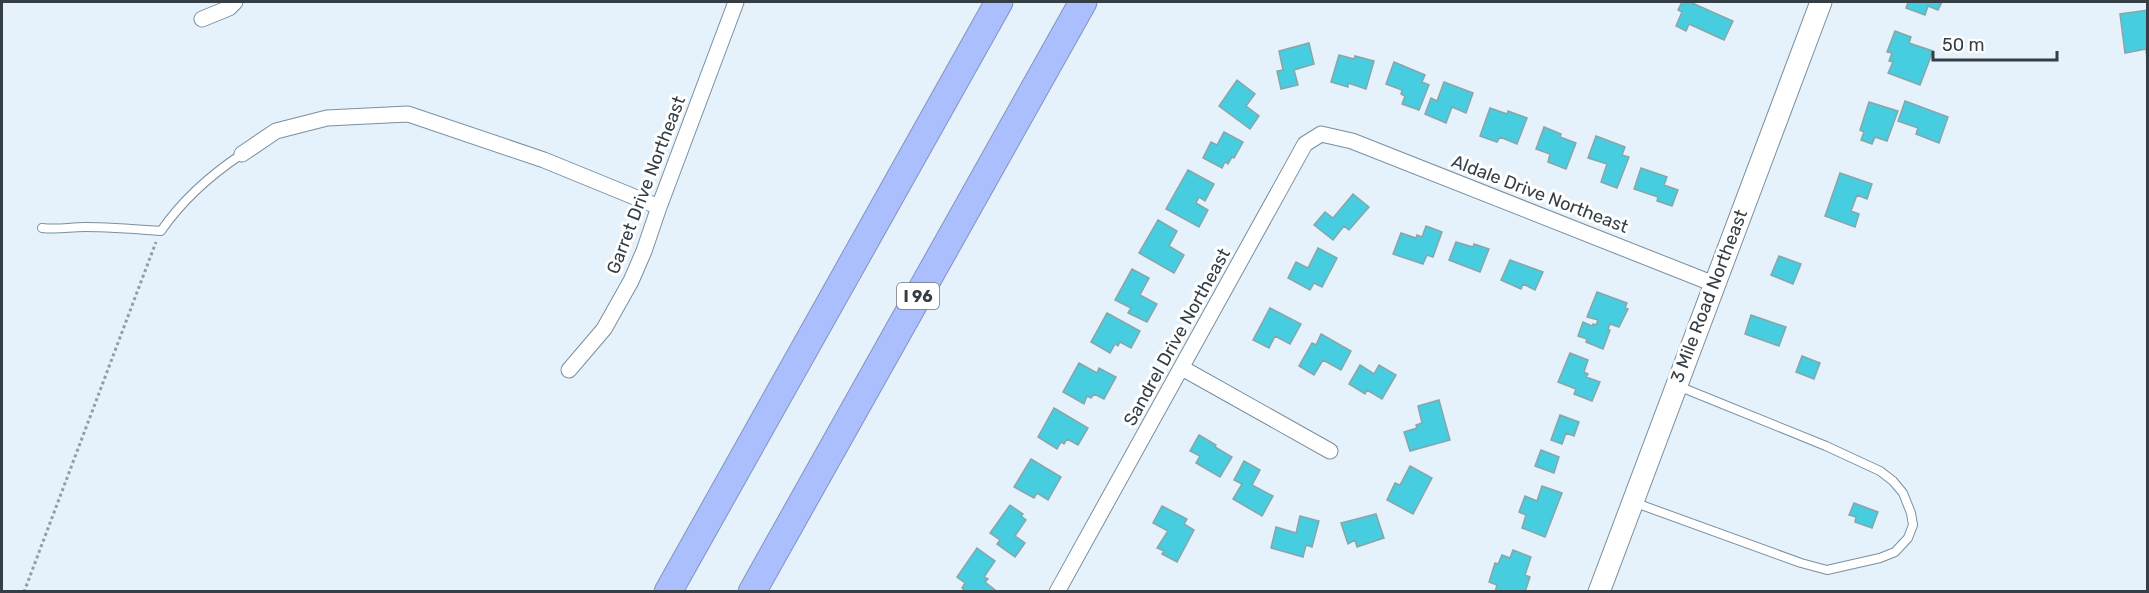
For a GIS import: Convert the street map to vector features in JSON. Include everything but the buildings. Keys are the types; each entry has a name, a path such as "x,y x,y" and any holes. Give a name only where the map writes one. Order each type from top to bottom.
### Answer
{"highway":[{"path":"668,591 999,2"},
{"name":"I 96","path":"752,591 1083,2"}],"main road":[{"name":"3 Mile Road Northeast","path":"1599,591 1821,2"}],"street":[{"path":"202,19 229,8 235,2"},
{"name":"Garret Drive Northeast","path":"569,370 604,329 618,306 644,251 658,207 736,2"},
{"path":"242,154 276,131 327,118 408,114 544,160 658,207"},
{"name":"Sandrel Drive Northeast","path":"1058,591 1305,144 1321,134 1352,141"},
{"name":"Aldale Drive Northeast","path":"1352,141 1714,284"},
{"path":"1182,368 1330,451"}],"lane":[{"path":"42,228 60,230 80,227 118,227 160,231 174,211 195,189 212,174 242,154"},
{"path":"1632,502 1801,563 1827,570 1880,558 1895,552 1908,538 1913,525 1911,513 1902,493 1880,471 1805,437 1676,386"}],"path":[{"path":"24,591 160,231"}]}
